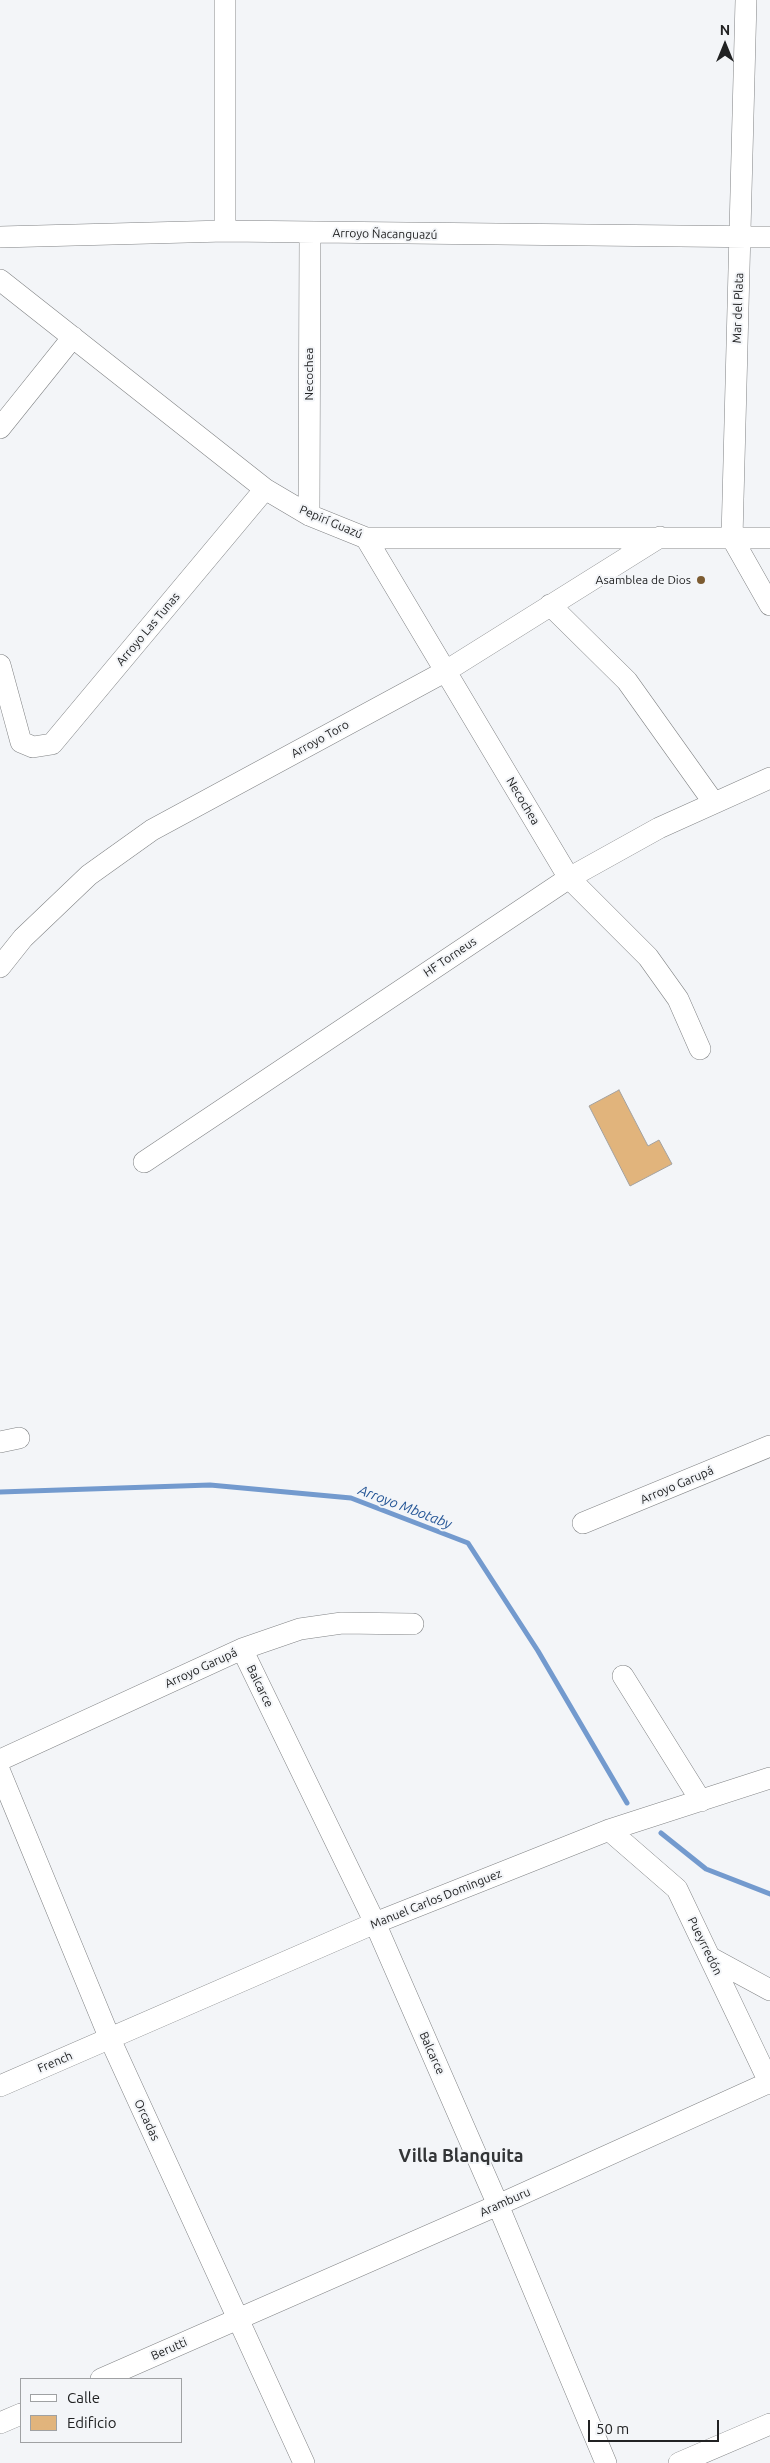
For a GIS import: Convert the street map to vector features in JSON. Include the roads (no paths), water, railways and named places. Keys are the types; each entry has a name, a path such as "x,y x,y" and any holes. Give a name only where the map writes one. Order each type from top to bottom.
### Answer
{"street":[{"path":"225,0 225,232"},
{"name":"Mar del Plata","path":"732,538 746,0"},
{"name":"Arroyo Ñacanguazú","path":"0,237 225,232 770,237"},
{"name":"Necochea","path":"309,515 310,234"},
{"name":"Pepirí Guazú","path":"0,280 265,489 309,515 366,538 770,538"},
{"path":"0,428 73,337"},
{"name":"Arroyo Las Tunas","path":"0,665 22,742 34,747 52,744 265,489"},
{"name":"Arroyo Toro","path":"2,961 23,938 89,875 152,830 446,671 660,537"},
{"name":"Necochea","path":"366,538 569,878 648,957 678,999 700,1049"},
{"path":"732,538 770,605"},
{"path":"550,605 627,681 714,803"},
{"name":"HF Torneus","path":"144,1162 569,878 659,828 770,778"},
{"name":"Arroyo Garupá","path":"583,1523 770,1446"},
{"name":"Arroyo Garupá","path":"0,1760 242,1649 300,1628 342,1623 414,1624"},
{"name":"Balcarce","path":"242,1649 375,1923 498,2205 606,2463"},
{"path":"623,1676 701,1801"},
{"name":"Orcadas","path":"0,1772 110,2038 304,2463"},
{"name":"Manuel Carlos Dominguez","path":"110,2038 375,1923 609,1830 770,1778"},
{"name":"Pueyrredón","path":"609,1830 677,1889 770,2083"},
{"path":"711,1958 770,1990"},
{"name":"French","path":"0,2086 110,2038"},
{"name":"Aramburu","path":"238,2319 770,2083"},
{"name":"Berutti","path":"103,2378 238,2319"},
{"path":"0,2423 20,2414"},
{"path":"679,2463 770,2424"}],"waterway":[{"name":"Arroyo Mbotaby","path":"0,1492 210,1485 351,1498 468,1543 538,1651 627,1803"},
{"name":"Arroyo Mbotaby","path":"661,1833 706,1869 770,1894"}],"place":[{"name":"Asamblea de Dios","path":"701,580"}],"district":[{"name":"Villa Blanquita","path":"461,2156"}]}
